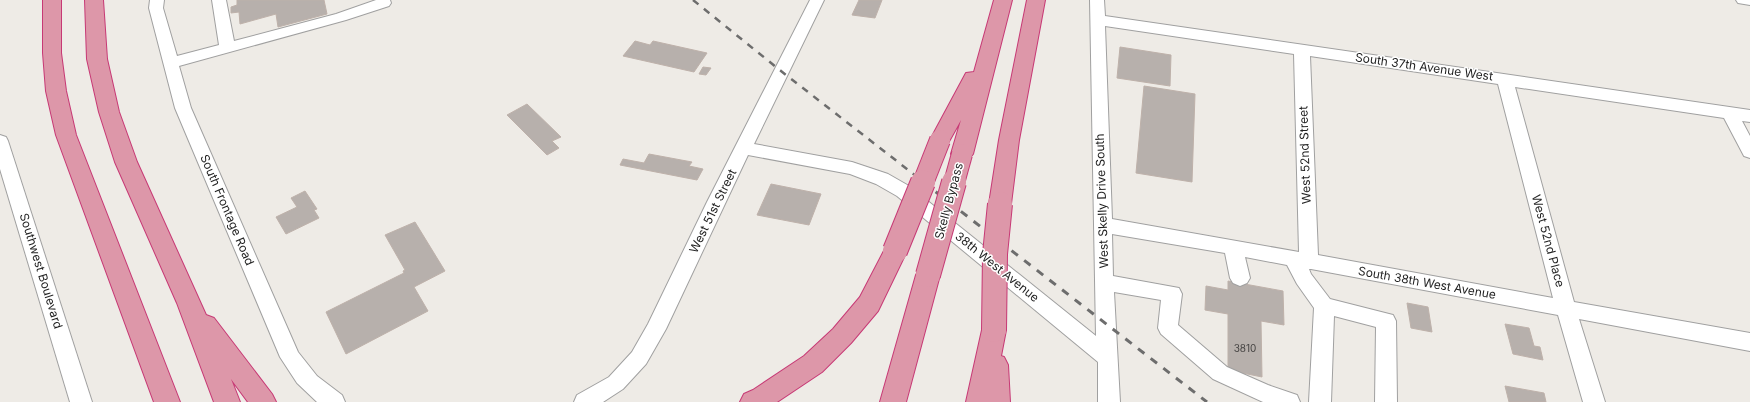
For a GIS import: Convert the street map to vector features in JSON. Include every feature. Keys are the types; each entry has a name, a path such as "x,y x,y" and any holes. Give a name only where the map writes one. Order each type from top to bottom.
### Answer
{"highway":[{"path":"52,0 52,53 56,91 66,135 167,402"},
{"path":"94,0 97,59 109,112 126,162 189,303 227,402"},
{"name":"Skelly Bypass","path":"893,402 1003,0"},
{"path":"997,402 994,330 996,254 1000,204 1009,140 1036,0"},
{"path":"753,402 762,398 813,364 842,336 868,304 895,251 940,140 992,41"},
{"path":"189,303 263,402"},
{"path":"980,402 994,330"}],"street":[{"name":"South Frontage Road","path":"157,0 156,8 183,108 290,357 303,375 322,396 334,402"},
{"path":"219,0 227,47"},
{"path":"171,63 342,17 384,3 383,0"},
{"name":"West 51st Street","path":"585,402 616,383 639,358 656,329 716,202 817,0"},
{"name":"West Skelly Drive South","path":"1097,0 1099,20 1098,68 1105,322 1109,402"},
{"path":"1743,0 1750,1"},
{"name":"South 37th Avenue West","path":"1099,20 1750,116"},
{"name":"West 52nd Street","path":"1301,260 1302,49"},
{"name":"West 52nd Place","path":"1505,79 1566,309 1594,402"},
{"path":"1730,113 1750,152"},
{"name":"Southwest Boulevard","path":"0,141 81,402"},
{"name":"38th West Avenue","path":"744,148 852,168 882,179 903,191 1108,358"},
{"name":"South 38th West Avenue","path":"1103,225 1233,247 1750,342"},
{"path":"1233,247 1240,278"},
{"path":"1301,260 1304,278 1324,306 1320,402"},
{"path":"1104,282 1172,294 1168,328 1220,373 1261,392 1289,402"},
{"path":"1324,306 1386,321 1386,402"}],"building":[{"path":"237,0 324,0 327,14 278,27 276,14 240,24 239,12 231,13 231,7 237,5"},
{"path":"859,0 882,0 875,18 852,15"},
{"path":"635,41 650,45 653,41 707,53 694,72 623,56"},
{"path":"1120,47 1171,55 1170,86 1117,78"},
{"path":"703,67 711,68 706,75 699,74"},
{"path":"1144,86 1195,94 1192,182 1136,173"},
{"path":"527,104 561,137 552,141 559,148 547,155 507,115"},
{"path":"649,154 692,162 689,166 703,169 697,180 620,165 623,159 644,163"},
{"path":"771,184 821,194 809,225 757,215"},
{"path":"305,191 317,209 314,210 319,218 286,234 276,217 297,207 291,198"},
{"path":"415,222 445,271 414,287 428,311 346,354 326,312 404,273 403,271 405,270 385,235"},
{"path":"1228,281 1283,291 1284,325 1261,321 1262,377 1228,370 1228,314 1205,310 1206,286 1228,290"},
{"path":"1407,303 1428,307 1432,332 1411,328"},
{"path":"1505,324 1529,328 1534,346 1540,347 1543,360 1513,354"},
{"path":"1505,386 1544,393 1546,402 1509,402"}],"railway":[{"path":"693,0 781,71 925,183"},
{"path":"923,182 1207,402"}]}
